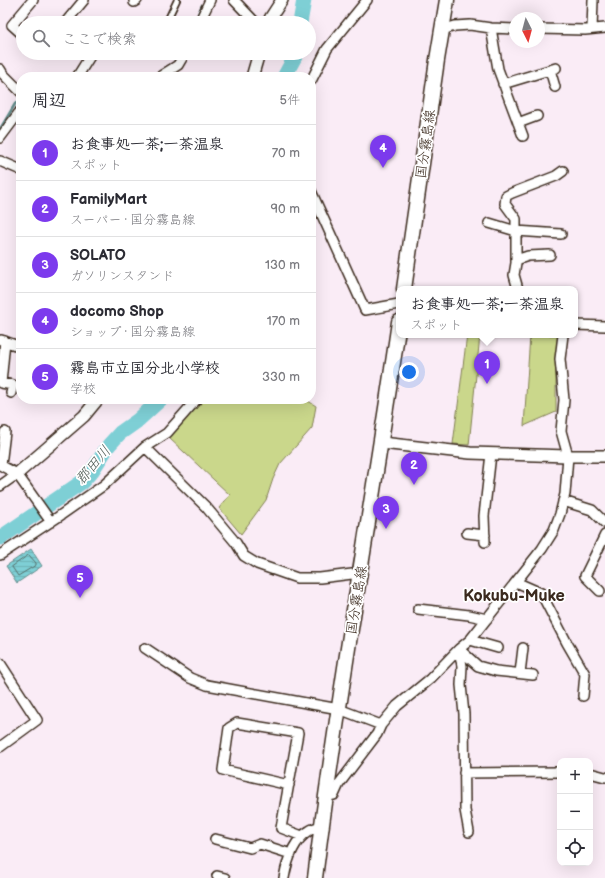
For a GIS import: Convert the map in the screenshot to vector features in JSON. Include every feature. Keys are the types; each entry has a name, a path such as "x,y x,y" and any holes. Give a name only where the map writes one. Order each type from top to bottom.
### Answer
{"main road":[{"name":"国分霧島線","path":"404,286 447,0"},
{"name":"国分霧島線","path":"315,878 321,826 382,443 397,338"}],"street":[{"path":"20,16 33,0"},
{"path":"72,16 84,0"},
{"path":"202,16 210,0"},
{"path":"234,0 249,16"},
{"path":"272,16 282,0"},
{"path":"316,72 327,49 367,0"},
{"path":"592,29 593,0"},
{"path":"16,20 12,25 16,29"},
{"path":"442,30 455,26 470,25 509,29"},
{"path":"491,28 498,69 523,136"},
{"path":"545,29 592,29 604,32"},
{"path":"80,72 88,60"},
{"path":"167,72 178,65 181,60"},
{"path":"253,72 257,60"},
{"path":"0,69 2,74 16,87"},
{"path":"503,84 553,69 555,87"},
{"path":"518,123 537,116"},
{"path":"0,138 16,117"},
{"path":"0,161 16,168"},
{"path":"517,286 514,275 516,260 516,219 504,204 506,196 556,176 563,171"},
{"path":"316,202 366,310 396,305"},
{"path":"489,223 516,231 561,234"},
{"path":"516,260 528,256 550,255"},
{"path":"578,325 605,326"},
{"path":"326,796 334,795 339,784 377,734 381,725 397,706 430,679 459,649 470,640 539,554 548,540 558,519 565,494 568,456 561,431 564,400 560,359 563,338"},
{"path":"11,393 13,385 0,383 3,340 16,345"},
{"path":"0,486 19,476 84,416 94,404"},
{"path":"0,555 104,485 145,447 167,432 192,404"},
{"path":"5,432 1,465 19,476 50,520"},
{"path":"382,443 470,454 605,456"},
{"path":"145,447 206,507 236,543 244,556 257,564 296,578 320,578 352,574 360,575"},
{"path":"467,533 485,538 484,516 491,454"},
{"path":"563,501 592,510 605,523"},
{"path":"600,591 585,576 605,535"},
{"path":"516,582 541,593 585,674 584,696"},
{"path":"418,609 469,615 487,619"},
{"path":"470,640 498,648"},
{"path":"145,648 190,678 207,685 339,709 381,725"},
{"path":"520,673 523,648"},
{"path":"459,649 478,666 496,671 533,675"},
{"path":"459,649 462,666 461,685 464,714 465,810 469,832"},
{"path":"0,663 37,720 0,747"},
{"path":"289,785 223,770 229,728 237,723 298,733 289,785 281,828 302,836"},
{"path":"464,773 557,772"},
{"path":"593,774 605,777"},
{"path":"284,878 287,862 302,836 310,830 321,826"},
{"path":"215,839 250,848 260,844 291,854"}],"lane":[{"path":"169,16 177,0"}],"green space":[{"path":"467,338 480,338 469,445 453,444"},
{"path":"530,338 561,338 556,357 556,412 524,426"},
{"path":"199,404 313,404 316,406 312,428 280,464 266,500 241,534 219,508 230,495 169,438"}],"water":[{"path":"31,549 42,566 17,583 6,566"}],"waterway":[{"name":"郡田川","path":"301,16 304,0"},
{"path":"197,16 202,5"},
{"path":"173,64 175,60"},
{"name":"郡田川","path":"287,72 293,60"},
{"path":"0,129 16,103"},
{"name":"郡田川","path":"0,538 82,482 92,471 109,445 120,433 137,421 156,404"}],"place":[{"name":"docomo Shop","path":"383,168"},
{"name":"お食事処一茶;一茶温泉","path":"487,384"},
{"name":"FamilyMart","path":"414,485"},
{"name":"SOLATO","path":"386,529"},
{"name":"霧島市立国分北小学校","path":"80,598"}],"district":[{"name":"Kokubu-Muke","path":"514,595"}]}
